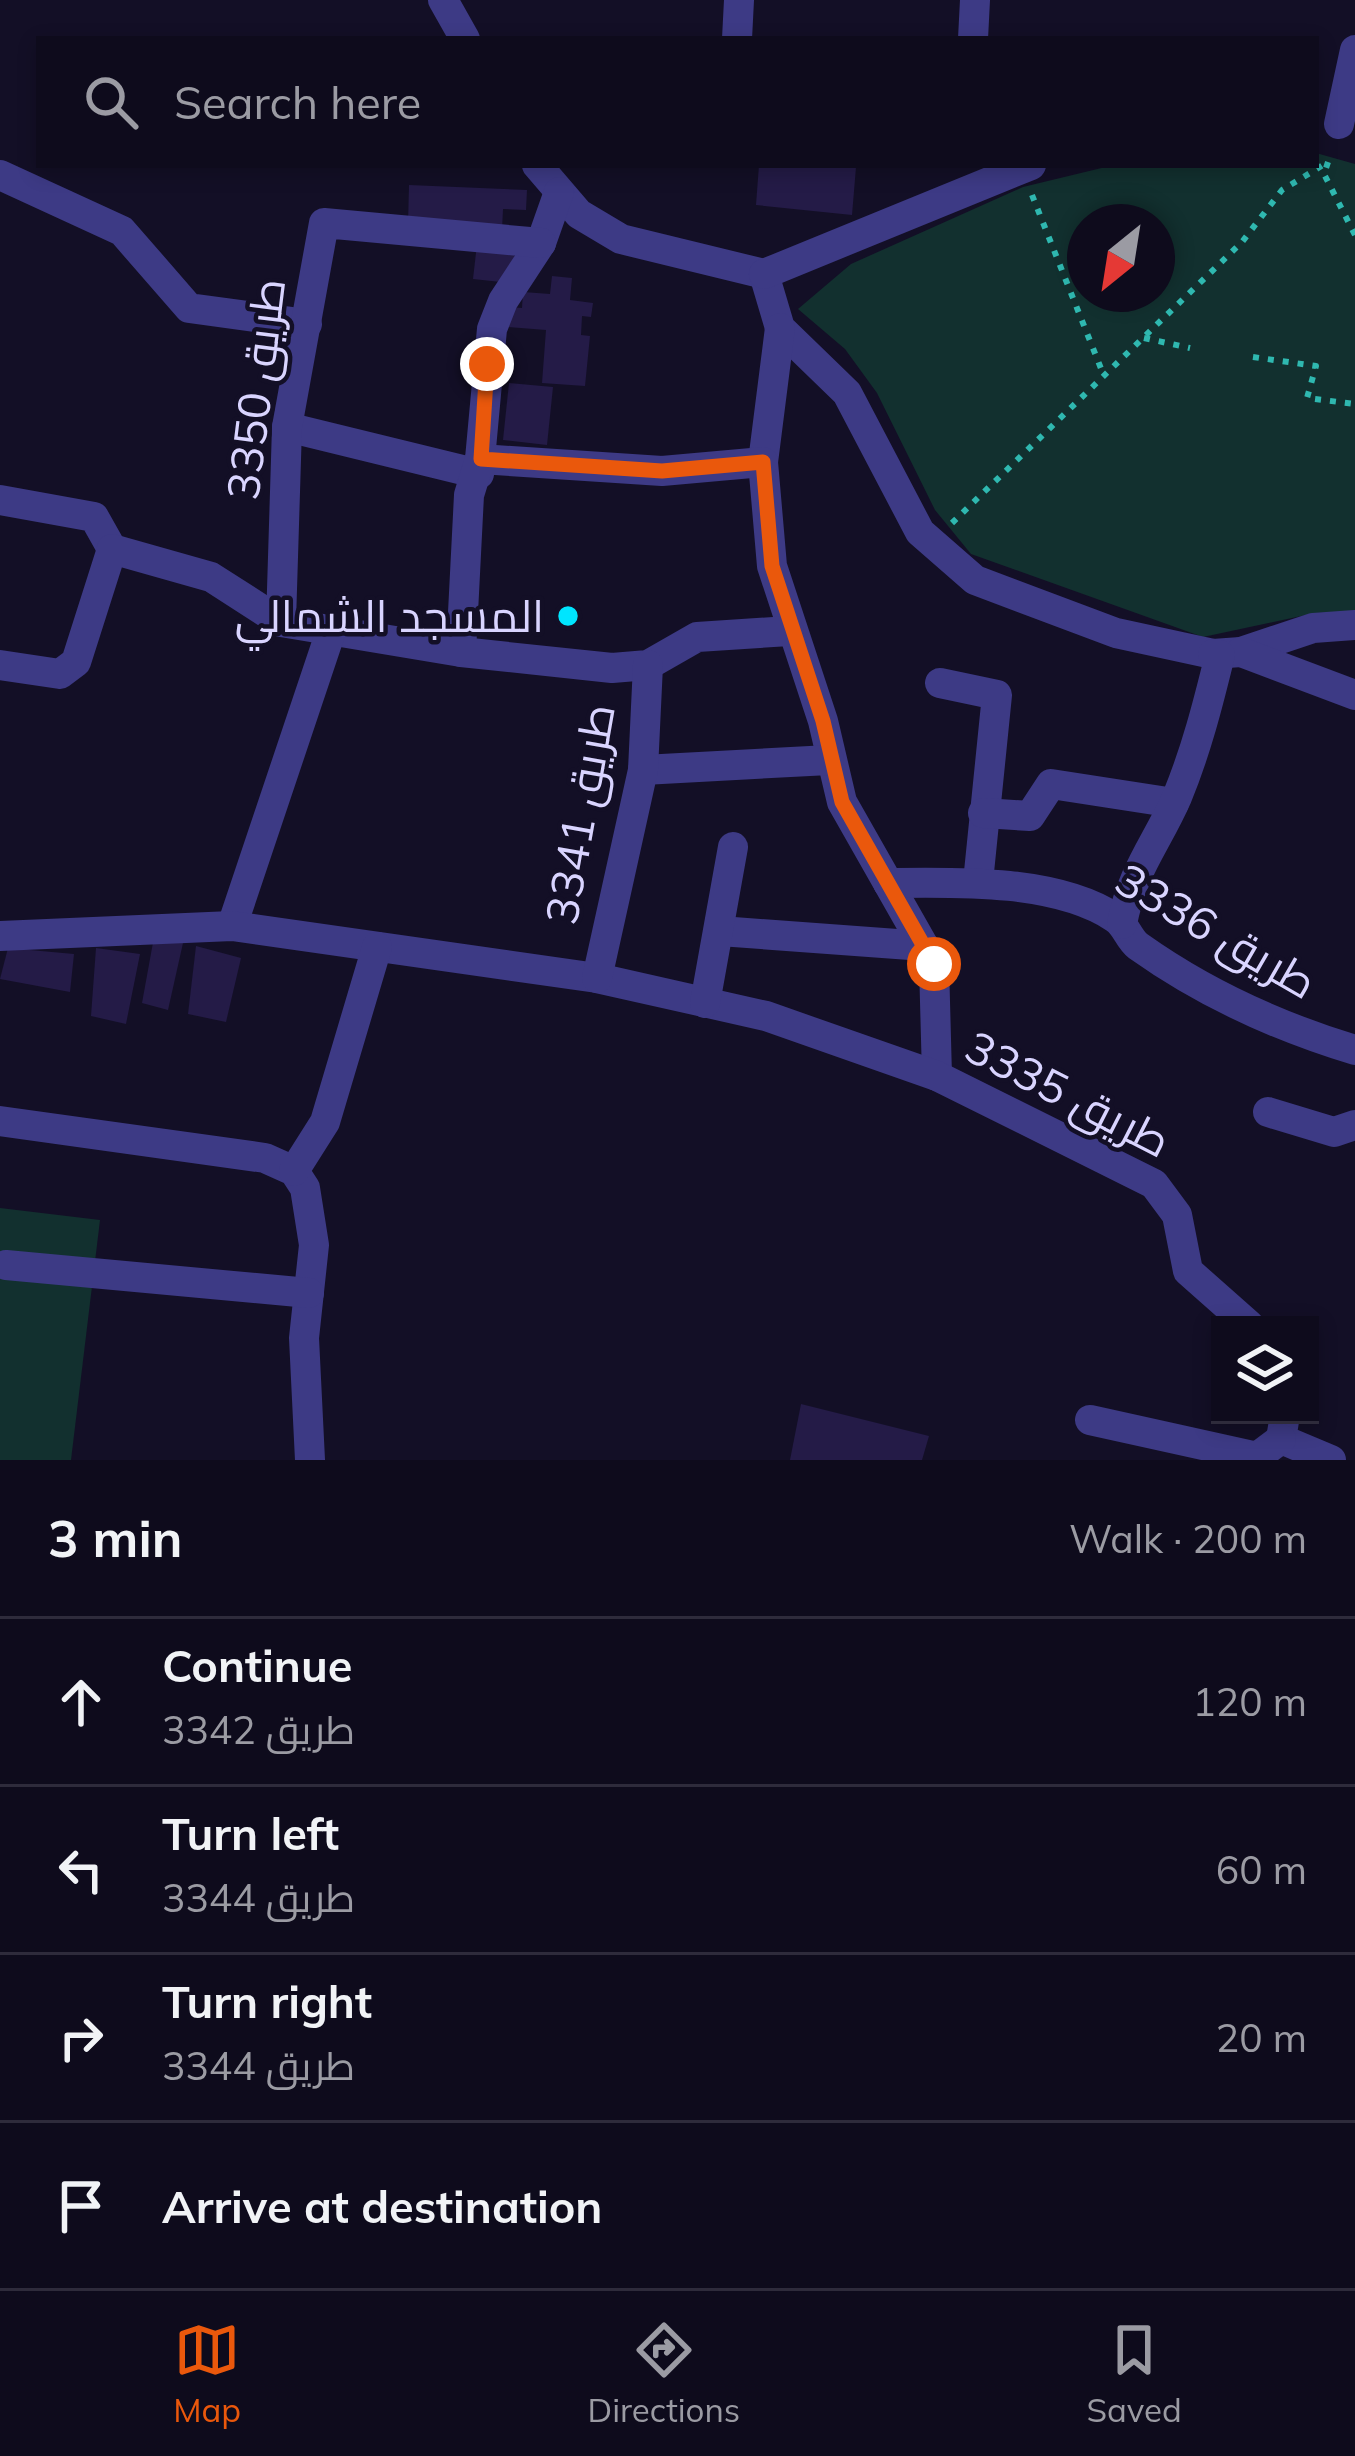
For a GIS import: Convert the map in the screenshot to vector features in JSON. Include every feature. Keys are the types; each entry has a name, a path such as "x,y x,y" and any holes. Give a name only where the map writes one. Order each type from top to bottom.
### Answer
{"street":[{"path":"442,0 462,36"},
{"path":"737,36 739,0"},
{"path":"973,36 975,0"},
{"path":"1337,125 1355,50"},
{"path":"539,168 579,214 621,239 764,274 1021,168"},
{"path":"0,175 122,230 189,308 308,324"},
{"path":"461,652 469,495 480,466 492,329 503,301 541,243 559,192"},
{"name":"طريق 3350","path":"281,622 287,427 324,223 541,243"},
{"path":"764,274 780,328 763,462 772,566 789,631 823,721 842,802 924,946 938,981 937,1076"},
{"path":"780,328 847,393 920,532 975,580 1116,633 1227,653 1291,670 1355,695"},
{"path":"287,427 480,466 662,471 763,462"},
{"path":"0,500 94,518 112,549 212,577 281,622 331,631 461,652 612,668 648,664 697,637 789,631"},
{"path":"0,665 60,674 76,662 112,549"},
{"path":"1122,924 1144,851 1174,803 1200,737 1220,655 1313,628 1355,625"},
{"path":"232,926 331,631"},
{"name":"طريق 3341","path":"596,978 643,770 648,664"},
{"path":"940,683 997,695 978,882"},
{"path":"643,770 829,760"},
{"path":"983,813 1036,814 1051,784 1174,803"},
{"path":"705,1004 733,847"},
{"name":"طريق 3336","path":"888,883 978,882 1026,887 1122,924 1139,946 1253,1012 1355,1050"},
{"name":"طريق 3335","path":"0,936 232,926 596,978 766,1016 937,1076 1103,1156 1163,1192 1177,1215 1188,1271 1240,1316"},
{"path":"720,931 924,946"},
{"path":"294,1171 325,1122 377,947"},
{"path":"1268,1112 1334,1132 1355,1125"},
{"path":"0,1121 265,1158 294,1171 305,1188 314,1245 304,1338 310,1460"},
{"path":"6,1265 309,1293"},
{"path":"1090,1420 1257,1457 1272,1451 1283,1427 1331,1460"}],"path":[{"path":"1337,125 1324,174 1355,235"},
{"path":"1319,167 1328,162"},
{"path":"1027,168 1103,376"},
{"path":"932,543 1242,242 1282,190 1318,168"},
{"path":"1144,338 1190,348"},
{"path":"1253,357 1316,365 1307,398 1355,404"}],"green space":[{"path":"1319,154 1355,164 1355,612 1315,613 1203,637 971,554 935,510 877,393 845,349 798,309 851,264 1023,187 1102,168 1319,168"},
{"path":"0,1208 100,1220 71,1460 0,1460"}],"building":[{"path":"759,168 856,168 852,215 756,205"},
{"path":"409,185 527,190 526,210 503,209 502,230 408,225"},
{"path":"477,244 515,249 511,283 473,279"},
{"path":"552,276 572,278 570,300 593,303 591,317 582,316 581,335 590,336 585,386 542,383 546,330 508,327 510,307 522,308 523,292 550,294"},
{"path":"509,383 553,387 547,445 503,440"},
{"path":"154,937 183,943 168,1010 142,1003"},
{"path":"196,946 241,958 226,1022 188,1014"},
{"path":"8,948 74,954 70,992 0,979"},
{"path":"96,948 140,954 126,1024 91,1016"},
{"path":"801,1404 929,1436 922,1460 790,1460"}],"place":[{"name":"المسجد الشمالي","path":"568,616"}],"route":[{"path":"487,364 481,459 662,471 743,468 763,462 772,566 789,631 823,721 842,802 934,964"}]}
